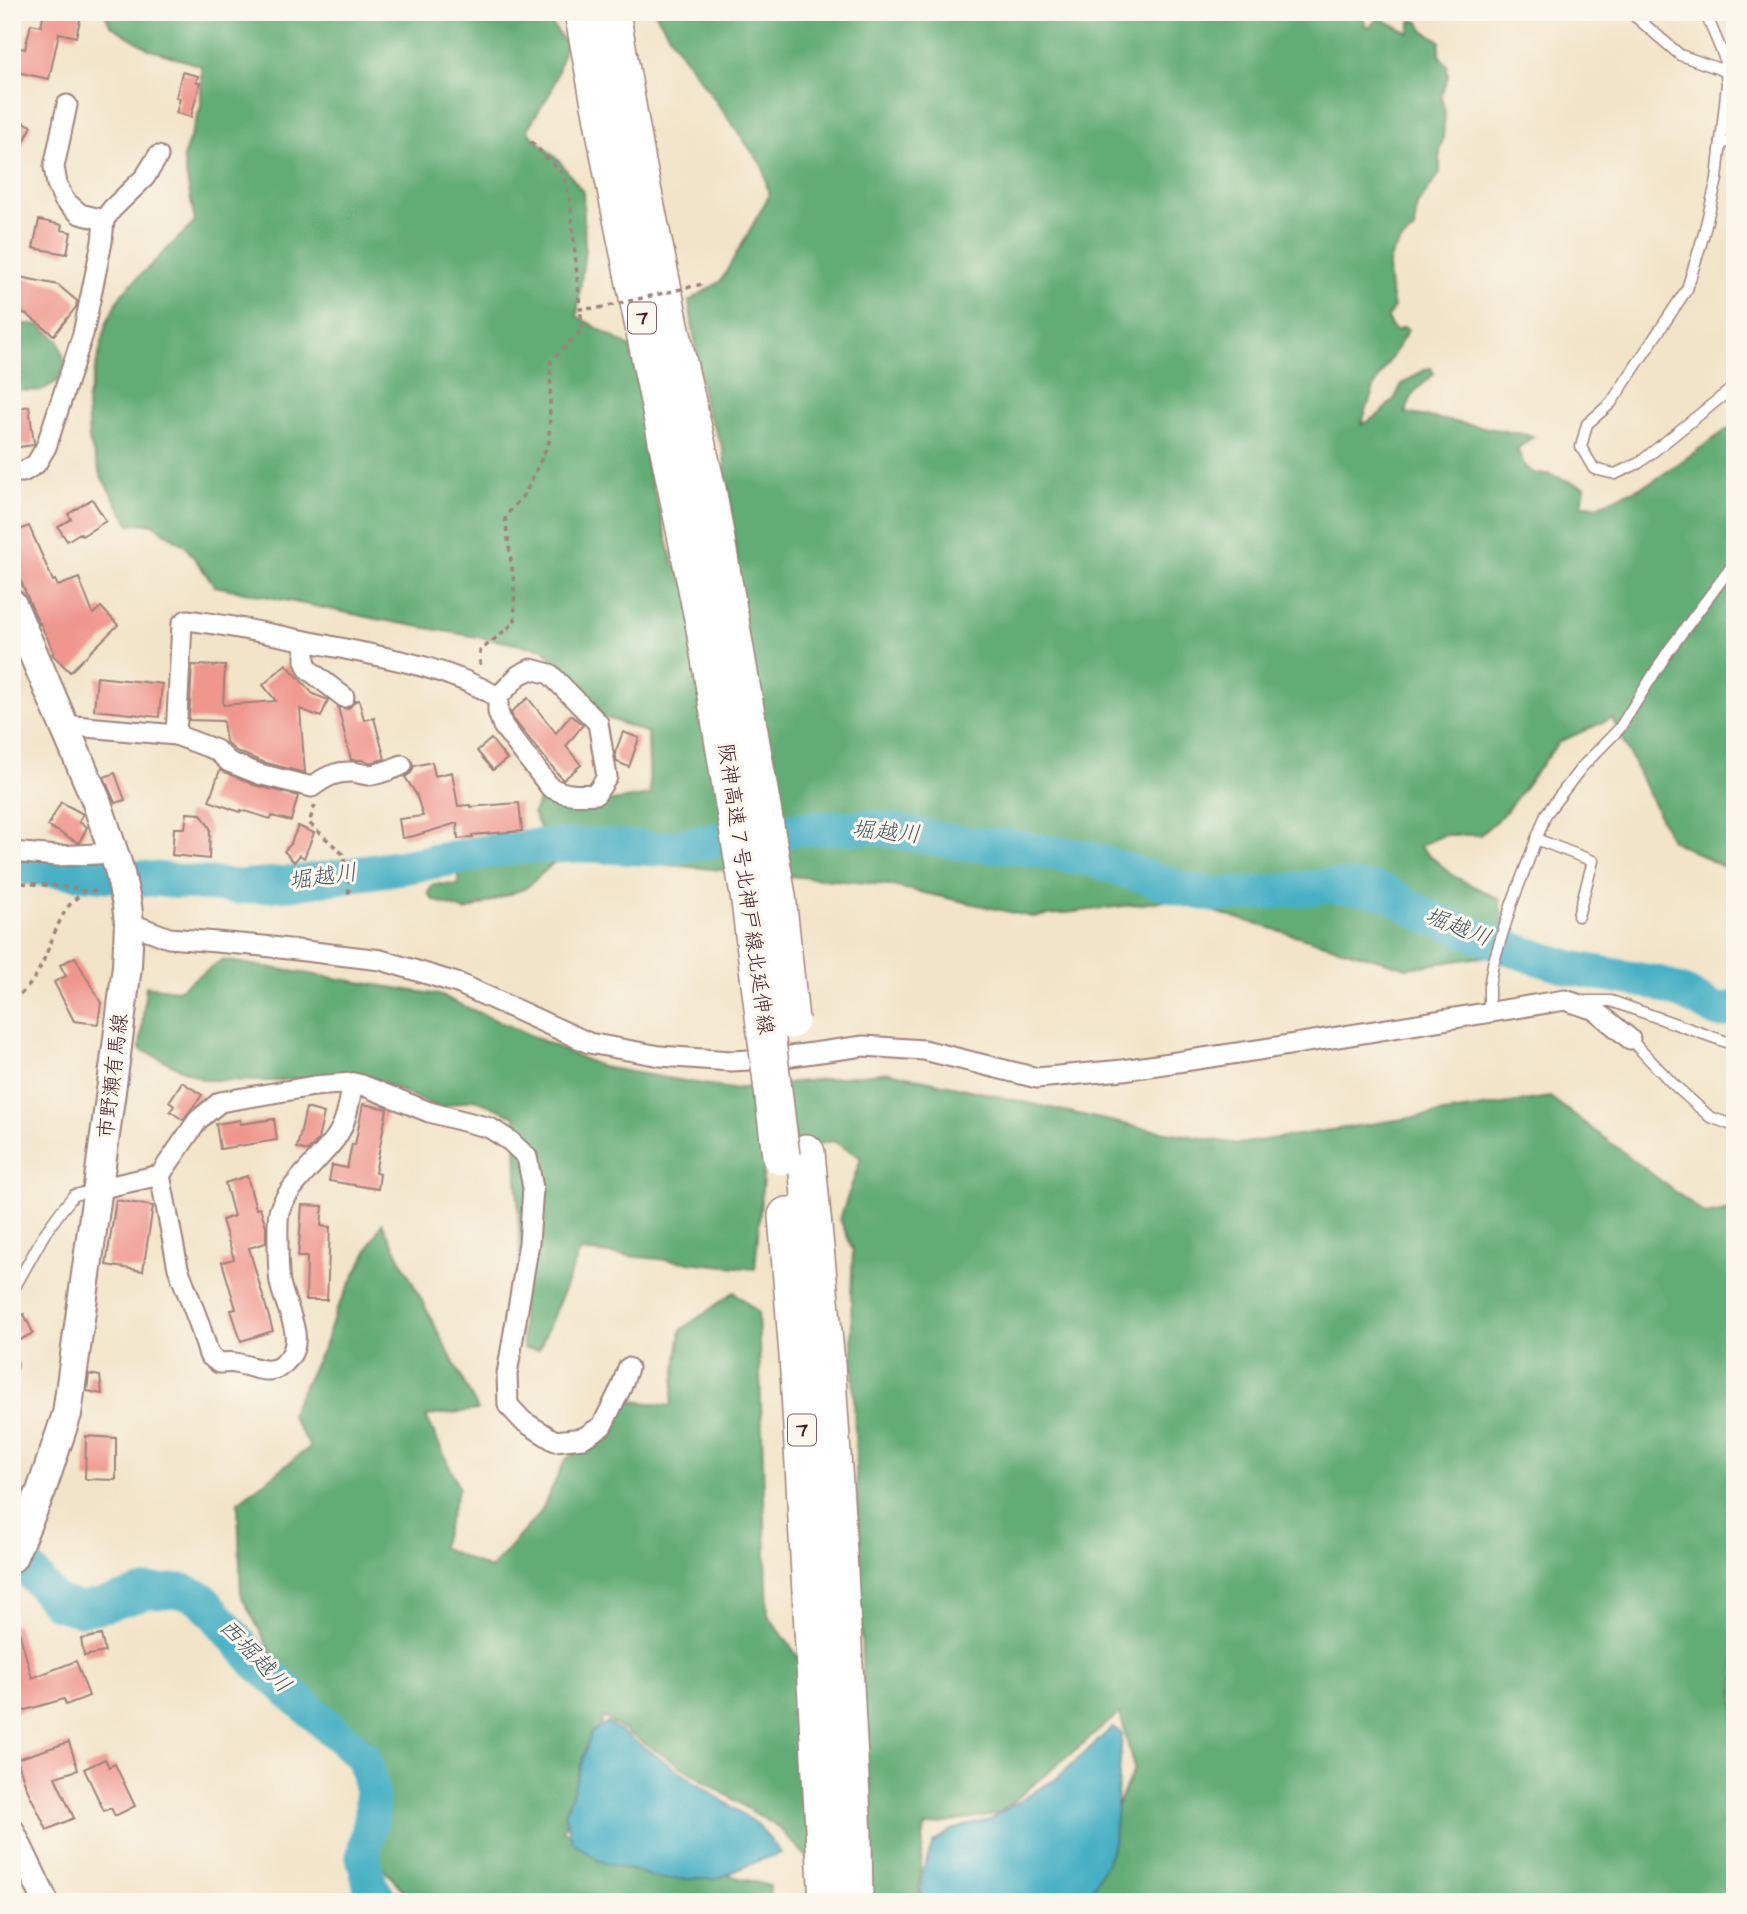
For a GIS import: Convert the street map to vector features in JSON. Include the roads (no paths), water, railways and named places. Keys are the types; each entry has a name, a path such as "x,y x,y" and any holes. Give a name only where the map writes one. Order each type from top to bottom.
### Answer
{"highway":[{"name":"7","path":"583,12 613,174 717,621"},
{"name":"7","path":"611,12 637,163 707,489 717,621"},
{"name":"阪神高速７号北神戸線北延伸線","path":"717,621 726,746 794,1155 798,1355 831,1701"},
{"name":"7","path":"831,1701 862,1902"},
{"name":"7","path":"828,1902 831,1701"},
{"name":"7","path":"853,1834 854,1902"}],"main road":[{"name":"市野瀬有馬線","path":"12,604 96,800 120,874 129,923 127,965 67,1414 41,1491 16,1551"}],"street":[{"path":"67,105 54,167 57,184 64,200 80,214 104,220"},
{"path":"12,472 23,472 36,464 46,447 83,334 101,250 104,220 145,177 158,156"},
{"path":"176,734 182,624 187,620 412,662 449,673 498,697"},
{"path":"305,641 305,661 309,670 344,696"},
{"path":"531,669 550,674 578,701 598,723 607,777 596,794 568,794 550,787 503,726 498,712 498,697 519,675 531,669"},
{"path":"64,725 176,734 216,750 229,762 259,774 312,787 336,773 354,772 367,775 382,773 402,765"},
{"path":"12,852 57,856 120,874"},
{"path":"129,923 169,938 382,960 460,984 589,1043 660,1056 731,1061 769,1059 864,1046 924,1051 1037,1078 1150,1066 1565,1000 1595,1010 1630,1039"},
{"path":"98,1189 160,1175 198,1120 220,1102 314,1086 353,1083 362,1085 429,1112 490,1128 510,1141 527,1157 533,1188 529,1243 507,1374 508,1405 523,1421 555,1441 583,1438 603,1426 628,1368"},
{"path":"160,1175 178,1268 208,1354 219,1363 234,1362 254,1369 272,1370 288,1360 296,1346 295,1330 280,1281 279,1213 286,1198 336,1137 347,1115 353,1083"},
{"path":"12,1831 46,1902"}],"lane":[{"path":"1630,12 1680,55 1730,71"},
{"path":"1705,12 1730,71 1717,179 1687,289 1611,403 1587,424 1581,447 1594,469 1615,474 1639,463 1735,386"},
{"path":"1721,143 1735,142"},
{"path":"1489,1013 1489,987 1493,964 1512,903 1546,814 1581,768 1619,729 1669,650 1735,562"},
{"path":"1536,839 1592,861 1578,916"},
{"path":"1565,1000 1611,1001 1735,1045"},
{"path":"1630,1039 1672,1083 1710,1117 1735,1126"},
{"path":"12,1292 46,1233 74,1195 98,1189"}],"water":[{"path":"608,1723 757,1824 781,1853 717,1879 660,1879 598,1860 573,1842 565,1816 591,1733"},
{"path":"1113,1727 1122,1734 1114,1842 1106,1864 1085,1902 920,1902 923,1871 933,1843 951,1830 990,1819 1057,1778"}],"waterway":[{"name":"堀越川","path":"12,866 239,887 302,882 516,847 588,845 657,849 797,829 870,827 962,843 1014,847 1087,858 1184,889 1213,895 1330,886 1378,890 1422,914 1523,953 1571,968 1657,983 1718,1011 1735,1008"},
{"name":"西堀越川","path":"12,1546 57,1603 80,1609 148,1592 183,1591 201,1598 256,1662 364,1758 372,1791 372,1815 363,1857 371,1888 382,1902"}]}
